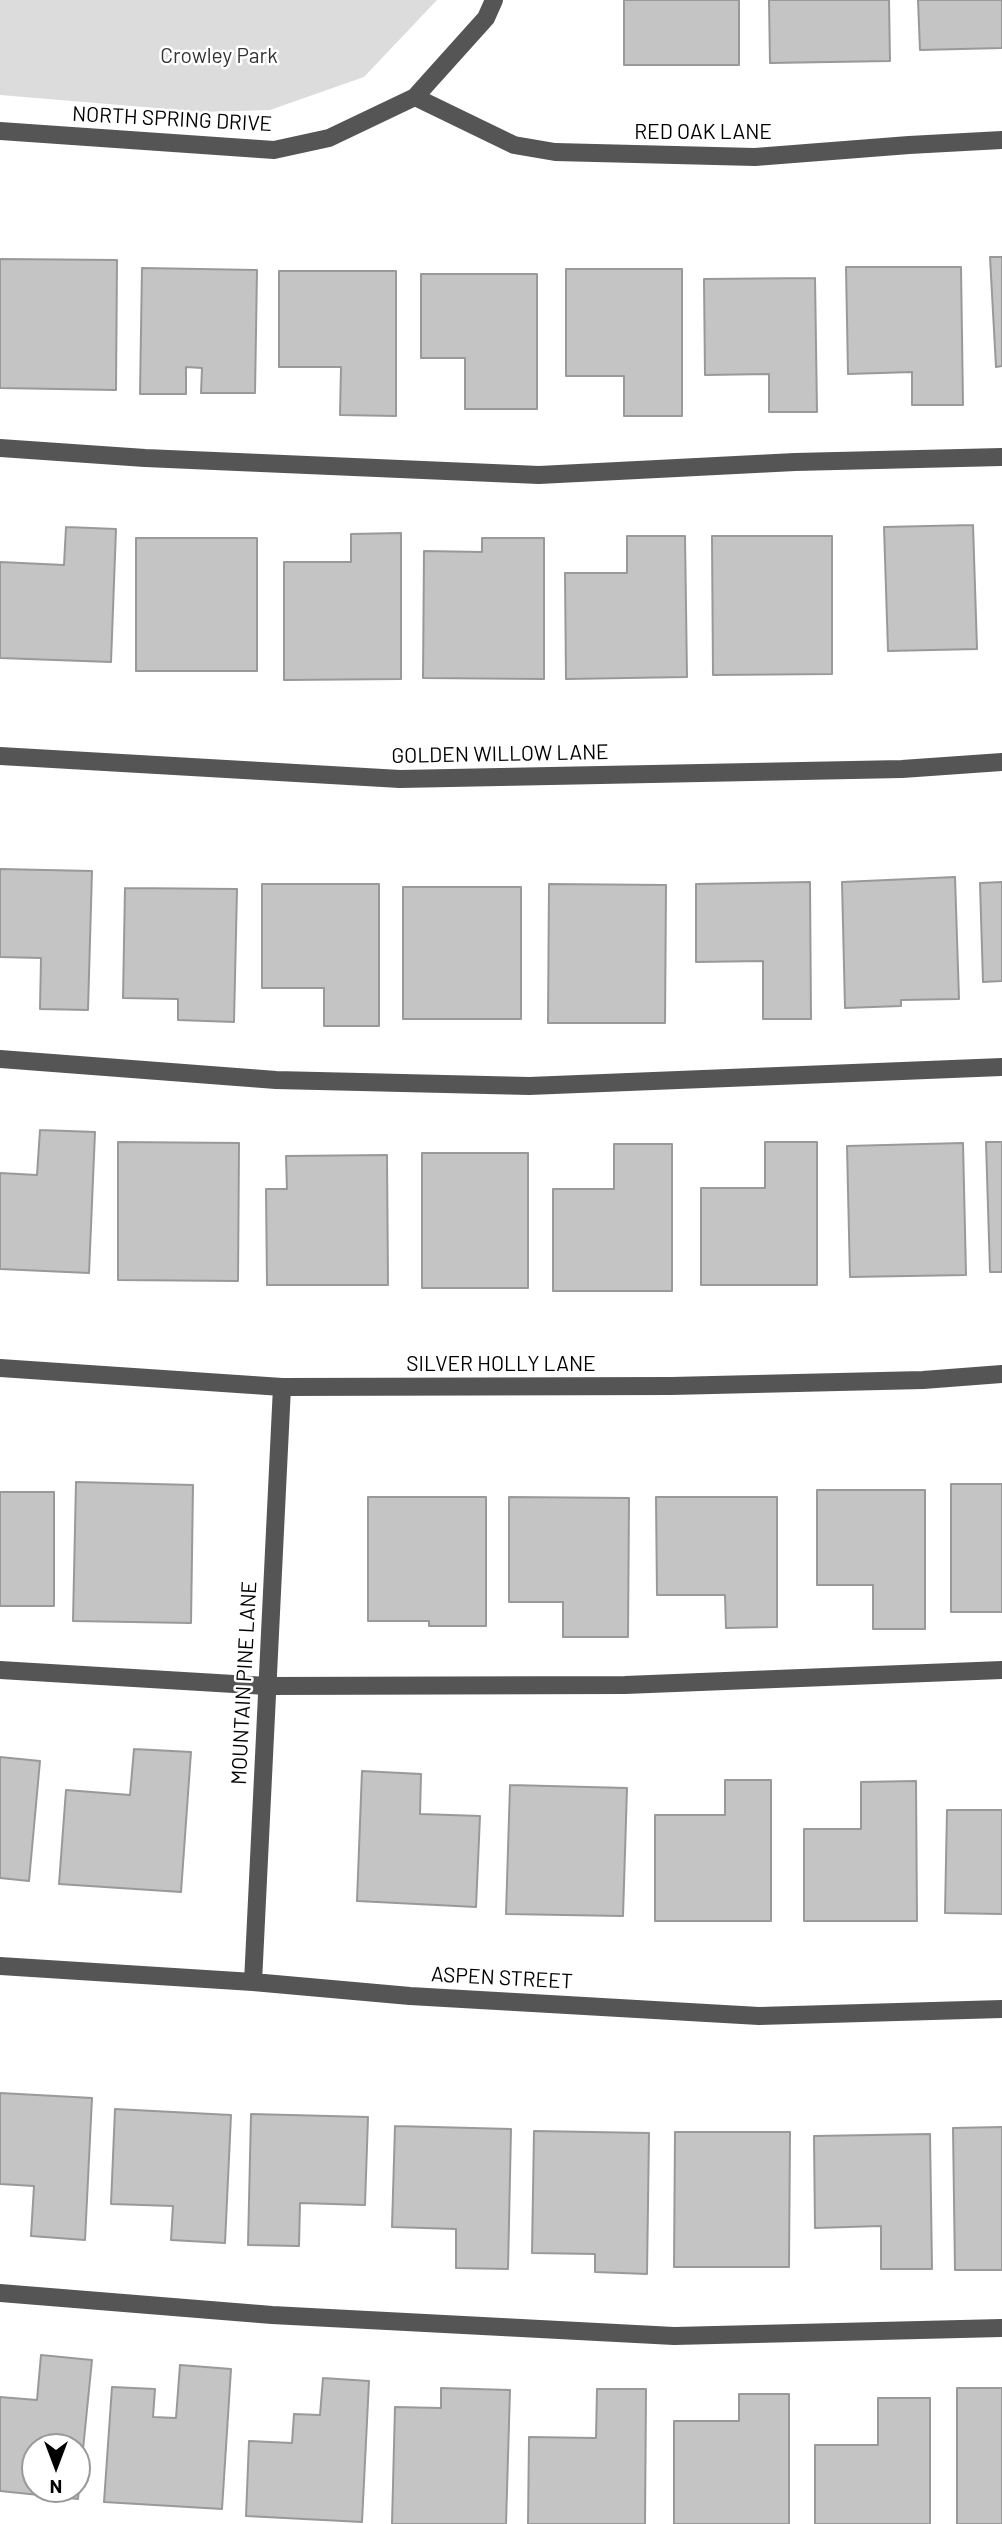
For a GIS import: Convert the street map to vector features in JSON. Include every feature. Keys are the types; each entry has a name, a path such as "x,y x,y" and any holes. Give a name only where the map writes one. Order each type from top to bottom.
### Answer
{"street":[{"name":"NORTH SPRING DRIVE","path":"0,131 274,150 329,138 415,97 486,18 494,0"},
{"name":"RED OAK LANE","path":"415,97 514,145 555,152 755,157 1002,140"},
{"path":"0,449 158,459 539,475 795,462 1002,457"},
{"name":"GOLDEN WILLOW LANE","path":"0,756 400,779 902,769 1002,762"},
{"path":"0,1059 276,1080 529,1086 1002,1067"},
{"name":"SILVER HOLLY LANE","path":"0,1368 282,1387 671,1386 923,1380 1002,1374"},
{"name":"MOUNTAIN PINE LANE","path":"253,1982 282,1387"},
{"path":"0,1670 267,1686 625,1685 1002,1670"},
{"name":"ASPEN STREET","path":"0,1966 253,1982 410,1996 759,2016 1002,2008"},
{"path":"0,2293 272,2315 674,2336 1002,2328"}],"green space":[{"name":"Crowley Park","path":"0,0 437,0 364,77 270,110 203,112 0,95"}],"building":[{"path":"624,0 739,0 739,65 624,65"},
{"path":"769,0 889,0 890,61 770,63"},
{"path":"918,0 1002,0 1002,48 920,50"},
{"path":"990,257 1002,257 1002,366 996,367"},
{"path":"0,259 117,260 116,390 0,388"},
{"path":"846,267 961,267 963,405 912,405 912,372 848,374"},
{"path":"142,268 257,270 255,393 201,393 202,368 186,367 186,394 140,394"},
{"path":"566,269 682,269 682,416 624,416 624,376 566,376"},
{"path":"279,271 396,271 396,416 340,415 341,367 279,367"},
{"path":"421,274 537,274 537,409 465,409 465,358 421,358"},
{"path":"815,278 817,412 769,412 769,374 705,375 704,279"},
{"path":"973,525 977,649 888,651 884,527"},
{"path":"66,527 116,529 111,662 0,658 0,562 64,565"},
{"path":"401,533 401,679 284,680 284,562 351,562 351,534"},
{"path":"627,536 685,536 687,677 566,679 565,573 627,573"},
{"path":"712,536 832,536 832,674 713,675"},
{"path":"136,538 257,538 257,671 136,671"},
{"path":"482,538 544,538 544,679 423,678 424,551 482,552"},
{"path":"0,869 92,871 88,1010 40,1009 41,958 0,957"},
{"path":"955,877 959,999 901,1000 901,1006 845,1008 842,882"},
{"path":"810,882 811,1019 763,1019 763,961 696,962 696,884"},
{"path":"1002,882 1002,981 983,982 980,883"},
{"path":"262,884 379,884 379,1026 324,1026 324,988 262,988"},
{"path":"549,884 666,885 665,1023 548,1023"},
{"path":"403,887 521,887 521,1019 403,1019"},
{"path":"125,888 237,889 234,1022 178,1020 178,999 123,998"},
{"path":"40,1130 95,1132 89,1273 0,1269 0,1173 37,1175"},
{"path":"118,1142 239,1143 238,1281 118,1280"},
{"path":"765,1142 817,1142 817,1285 701,1285 701,1188 765,1188"},
{"path":"986,1142 1002,1142 1002,1272 990,1272"},
{"path":"963,1143 966,1275 850,1277 847,1146"},
{"path":"614,1144 672,1144 672,1291 553,1291 553,1189 614,1189"},
{"path":"422,1153 528,1153 528,1288 422,1288"},
{"path":"387,1155 388,1285 267,1285 266,1189 287,1189 286,1156"},
{"path":"76,1482 193,1485 191,1623 73,1621"},
{"path":"951,1484 1002,1484 1002,1612 951,1612"},
{"path":"817,1490 925,1490 925,1629 873,1629 873,1585 817,1585"},
{"path":"0,1492 54,1492 54,1606 0,1606"},
{"path":"368,1497 486,1497 486,1626 429,1626 429,1621 368,1621"},
{"path":"509,1497 629,1498 628,1637 563,1637 563,1602 509,1602"},
{"path":"656,1497 777,1497 777,1627 726,1628 725,1595 657,1595"},
{"path":"134,1749 191,1752 181,1892 59,1884 66,1790 130,1795"},
{"path":"0,1757 40,1761 29,1881 0,1878"},
{"path":"362,1771 421,1774 420,1814 480,1816 476,1907 357,1901"},
{"path":"725,1780 771,1780 771,1921 655,1921 655,1815 725,1815"},
{"path":"916,1781 917,1921 804,1921 804,1829 861,1829 861,1782"},
{"path":"510,1785 627,1788 623,1916 506,1914"},
{"path":"947,1810 1002,1810 1002,1914 945,1913"},
{"path":"0,2093 92,2098 85,2240 31,2236 34,2186 0,2184"},
{"path":"115,2109 231,2115 225,2243 171,2240 173,2206 111,2204"},
{"path":"251,2114 368,2117 365,2205 300,2203 299,2246 248,2245"},
{"path":"395,2126 511,2129 508,2269 456,2268 456,2229 392,2227"},
{"path":"1002,2127 1002,2270 955,2270 953,2128"},
{"path":"534,2131 649,2133 647,2274 595,2272 595,2254 532,2253"},
{"path":"675,2132 790,2132 789,2267 674,2267"},
{"path":"930,2134 932,2269 881,2269 881,2226 815,2228 814,2136"},
{"path":"41,2355 92,2360 85,2433 21,2433 21,2493 0,2491 0,2397 37,2400"},
{"path":"180,2365 231,2369 222,2509 104,2502 112,2387 155,2389 153,2417 176,2418"},
{"path":"323,2378 369,2381 362,2522 246,2516 249,2441 292,2443 294,2414 320,2415"},
{"path":"441,2388 510,2390 506,2524 392,2524 395,2407 441,2408"},
{"path":"957,2388 1002,2388 1002,2524 957,2524"},
{"path":"597,2389 646,2389 645,2524 528,2524 529,2437 596,2438"},
{"path":"739,2394 789,2394 789,2524 674,2524 674,2421 739,2421"},
{"path":"878,2398 930,2398 930,2524 815,2524 815,2445 878,2445"}]}
